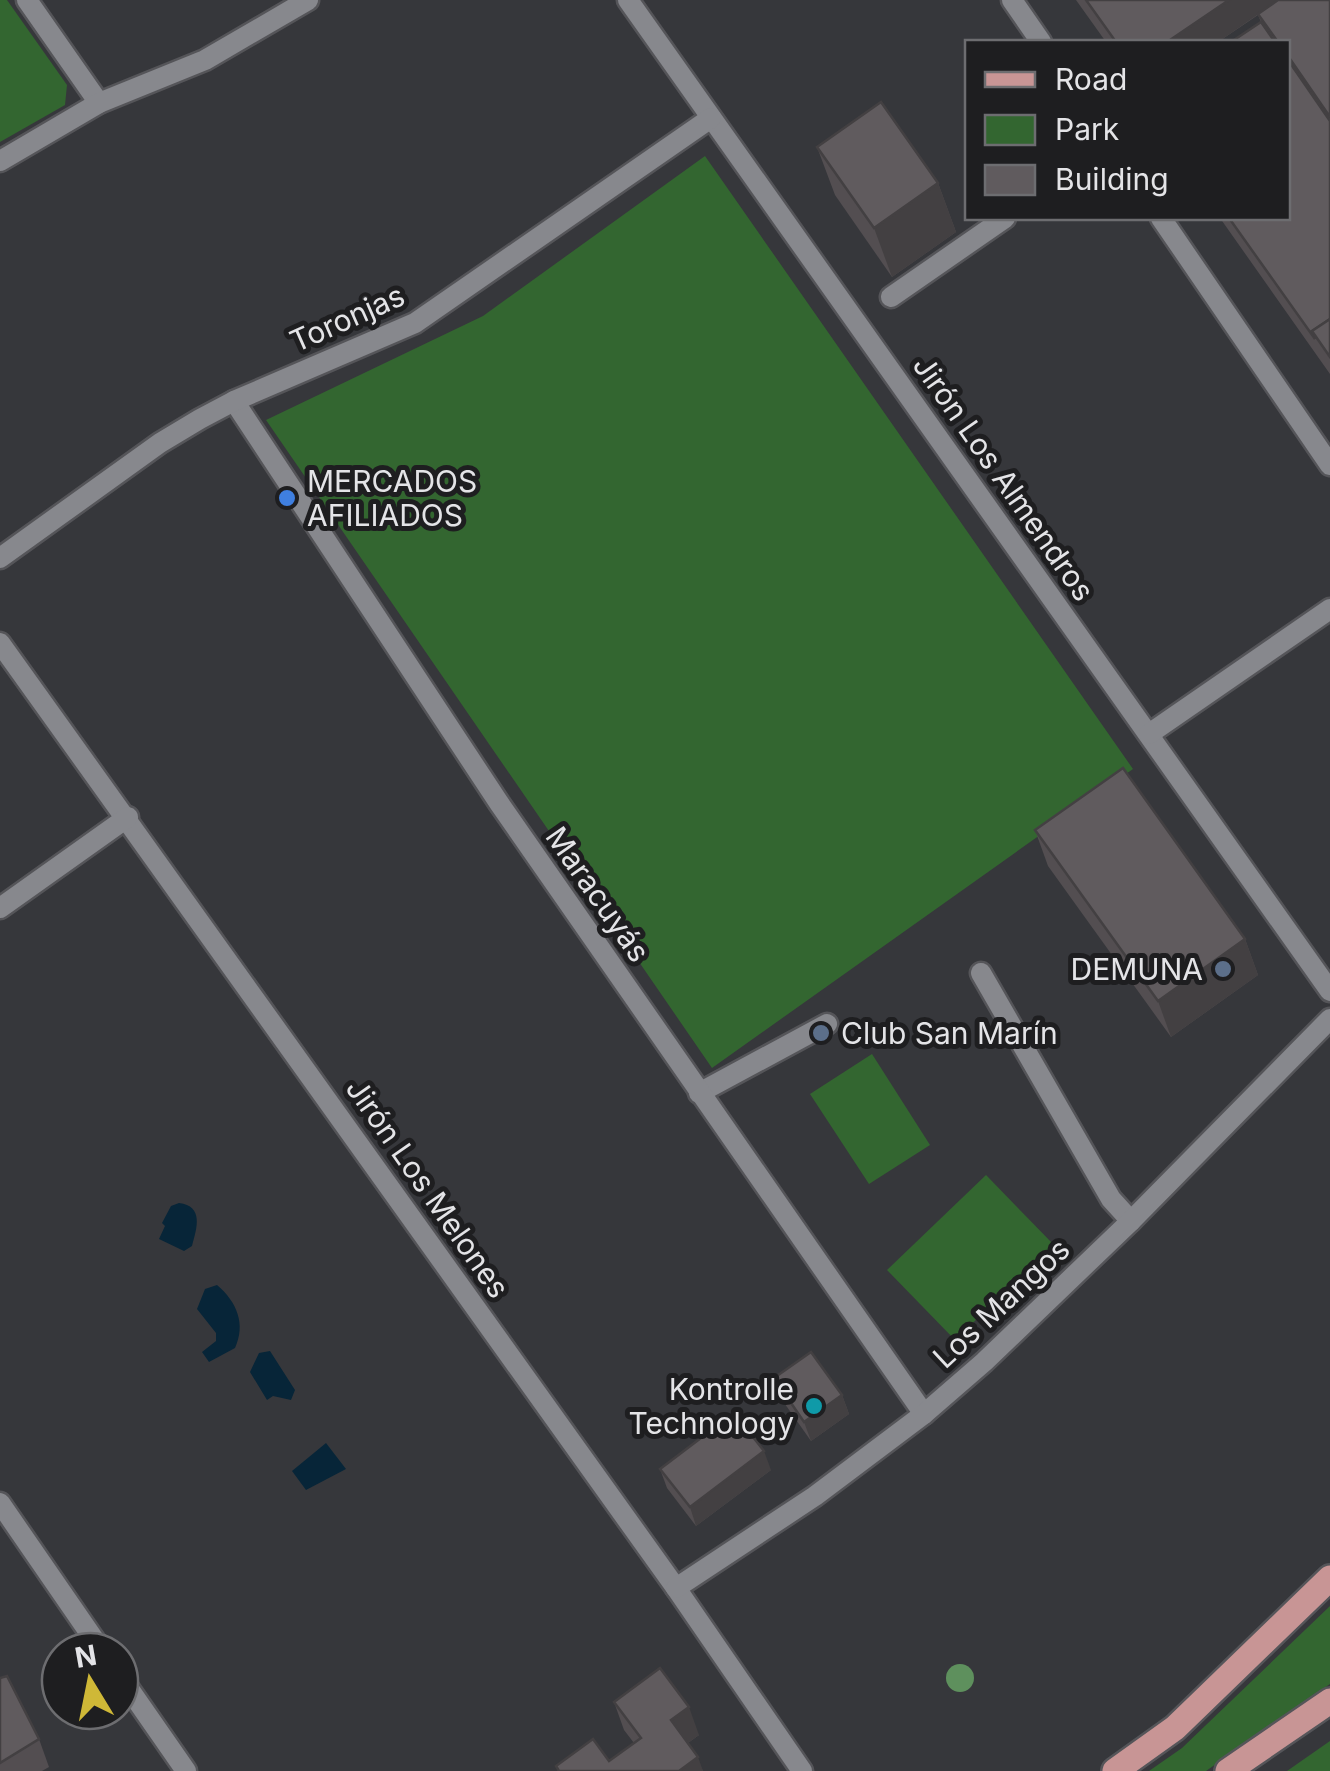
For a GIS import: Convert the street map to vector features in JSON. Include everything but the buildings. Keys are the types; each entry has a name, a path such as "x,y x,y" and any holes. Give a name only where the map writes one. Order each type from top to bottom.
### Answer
{"main road":[{"path":"1115,1771 1175,1728 1330,1578"},
{"path":"1228,1771 1330,1701"}],"street":[{"path":"27,0 99,102"},
{"path":"0,161 99,102 205,60 308,0"},
{"name":"Jirón Los Almendros","path":"628,0 1330,991"},
{"path":"1012,0 1040,40"},
{"name":"Toronjas","path":"0,558 160,444 234,400 414,323 710,118"},
{"path":"891,297 1003,220"},
{"path":"1162,220 1330,464"},
{"name":"Maracuyás","path":"234,400 488,787 924,1414"},
{"path":"1149,734 1330,608"},
{"name":"Jirón Los Melones","path":"0,643 128,817 802,1771"},
{"path":"0,908 128,817"},
{"path":"981,973 1111,1199 1131,1221"},
{"name":"Los Mangos","path":"676,1588 814,1496 924,1414 984,1362 1131,1221 1330,1019"},
{"path":"700,1093 827,1024"},
{"path":"0,1503 88,1631"},
{"path":"140,1705 186,1771"}],"green space":[{"path":"0,0 7,0 67,85 65,105 0,142"},
{"path":"705,156 1133,769 712,1068 266,420 483,316"},
{"path":"872,1054 930,1145 869,1184 810,1094"},
{"path":"986,1175 1054,1245 955,1340 887,1270"},
{"path":"1330,1606 1330,1684 1206,1771 1149,1771 1182,1748"},
{"path":"1330,1741 1330,1771 1287,1771"}],"water":[{"path":"179,1203 192,1208 197,1219 192,1246 184,1251 159,1239 171,1206"},
{"path":"217,1285 234,1306 240,1330 235,1348 209,1362 202,1352 216,1341 216,1333 197,1309 205,1289"},
{"path":"270,1351 295,1390 291,1400 273,1396 267,1400 250,1372 259,1353"},
{"path":"326,1443 346,1469 306,1490 292,1471"}],"place":[{"name":"MERCADOS AFILIADOS","path":"287,498"},
{"name":"DEMUNA","path":"1223,969"},
{"name":"Club San Marín","path":"821,1033"},
{"name":"Kontrolle Technology","path":"814,1406"}]}
